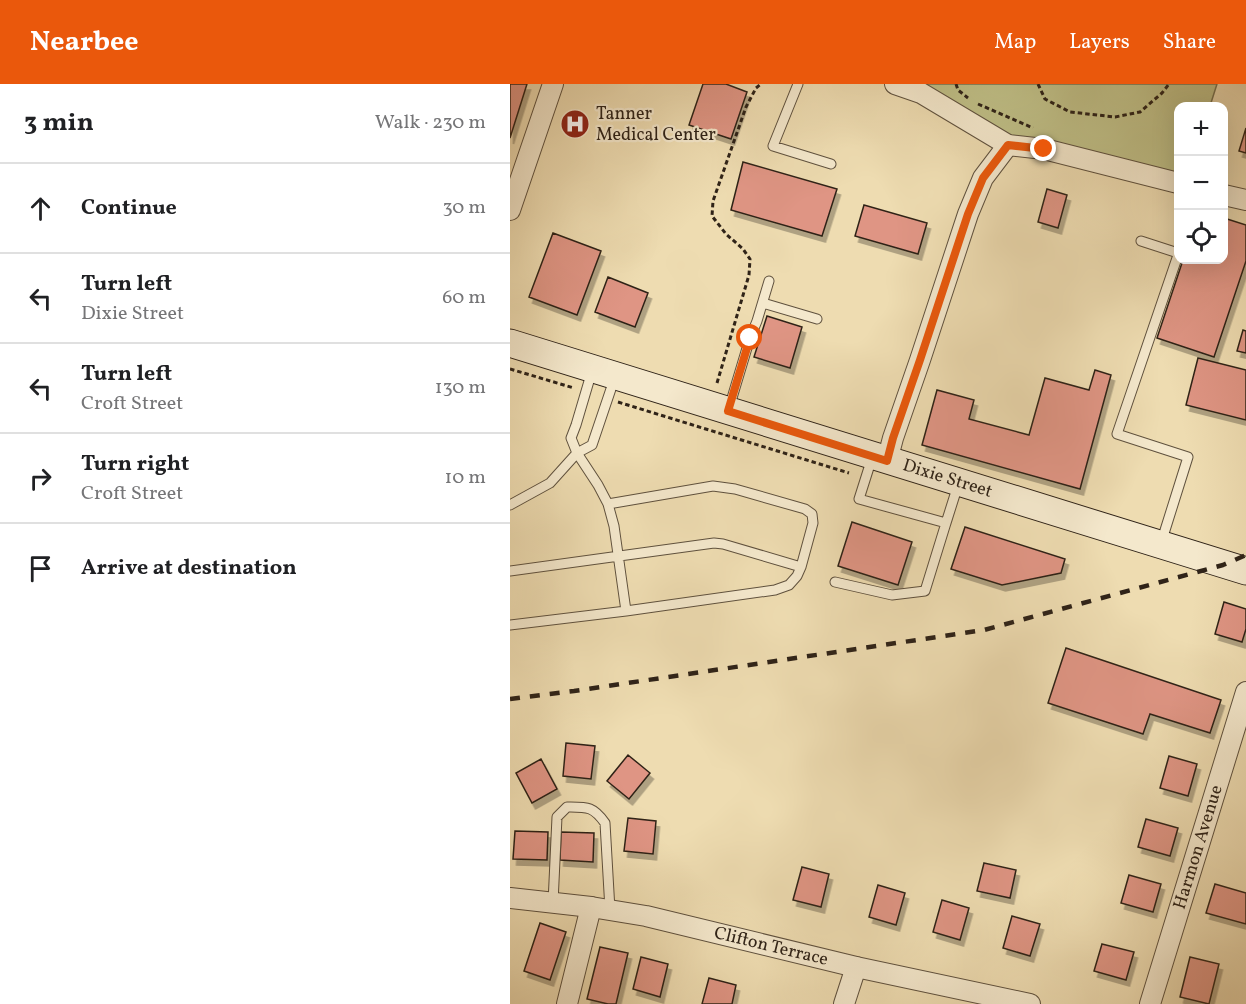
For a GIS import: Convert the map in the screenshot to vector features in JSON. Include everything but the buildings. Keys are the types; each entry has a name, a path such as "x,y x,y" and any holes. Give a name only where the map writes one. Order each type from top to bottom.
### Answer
{"street":[{"path":"510,210 515,182 553,84"},
{"path":"896,84 923,88 1008,145 1044,149 1174,182"},
{"path":"871,463 893,438 968,214 983,178 1008,145"},
{"path":"1228,196 1246,200"},
{"name":"Dixie Street","path":"510,343 719,408 871,463 958,483 1246,571"},
{"name":"Harmon Avenue","path":"1150,1004 1246,692"},
{"name":"Clifton Terrace","path":"510,898 646,916 856,967 1030,1004"},
{"path":"567,1004 601,909"},
{"path":"844,1004 856,967"}],"lane":[{"path":"798,84 774,146 831,164"},
{"path":"1141,241 1174,252"},
{"path":"1161,545 1188,457 1117,434 1176,264"},
{"path":"719,408 750,338 769,282"},
{"path":"763,303 816,318"},
{"path":"604,372 571,438 577,453 608,504 614,526 626,611"},
{"path":"510,505 550,483 577,453 592,445 604,372"},
{"path":"871,463 859,499 946,523"},
{"path":"835,582 892,595 924,591 958,483"},
{"path":"510,625 774,590 789,585 801,567 813,523 812,514 805,510 735,489 713,486 608,504"},
{"path":"510,571 705,543 723,544 801,567"},
{"path":"553,903 557,817 567,807 583,807 597,812 605,824 601,909"}],"path":[{"path":"761,84 756,88 746,107 713,201 712,216 750,259 749,275 719,408 702,428 848,473 871,463"},
{"path":"1038,84 1045,99 1070,112 1115,117 1140,112 1169,84"}],"green space":[{"path":"924,84 1217,84 1211,102 1174,102 1174,182 1008,145"}],"railway":[{"path":"510,699 984,630 1223,565 1246,555"}],"place":[{"name":"Tanner Medical Center","path":"575,124"}],"route":[{"path":"750,338 728,411 887,461 968,214 983,178 1008,145 1044,149"}]}
